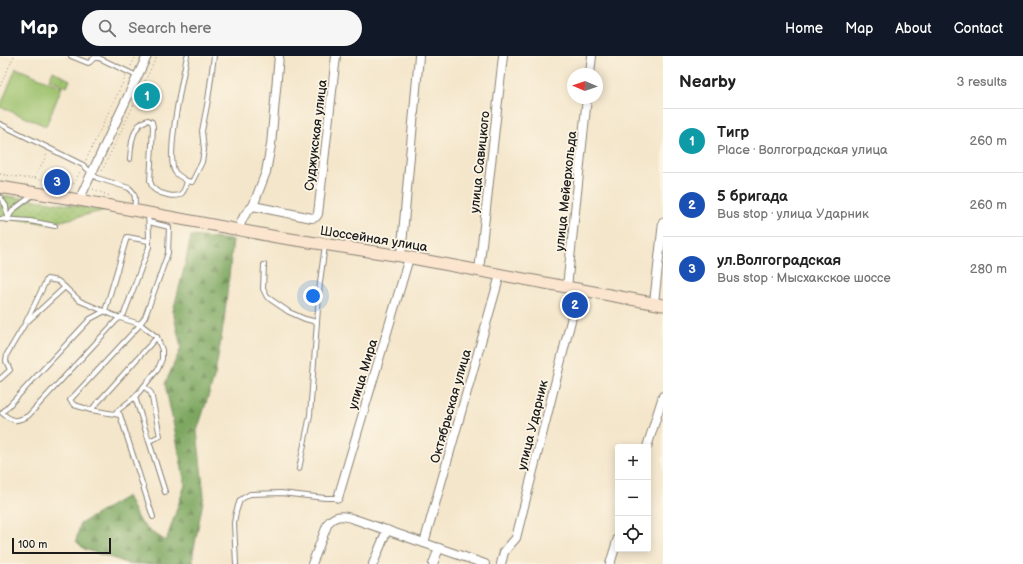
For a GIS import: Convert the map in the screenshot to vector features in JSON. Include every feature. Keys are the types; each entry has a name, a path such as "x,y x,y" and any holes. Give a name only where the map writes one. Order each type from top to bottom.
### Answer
{"street":[{"path":"80,200 95,175 147,56"},
{"path":"239,230 243,216 247,210 253,206 266,172 272,145 279,56"},
{"name":"Суджукская улица","path":"253,206 312,218 316,217 318,214 336,56"},
{"name":"улица Мира","path":"338,498 405,257 419,56"},
{"name":"улица Савицкого","path":"479,271 503,56"},
{"path":"591,68 592,56"},
{"name":"улица Мейерхольда","path":"567,287 587,104"},
{"name":"Шоссейная улица","path":"0,187 134,210 148,217 405,257 658,304"},
{"path":"658,304 663,222"},
{"name":"Октябрьская улица","path":"424,543 500,275"},
{"name":"улица Ударник","path":"501,564 504,552 516,538 579,289"},
{"path":"648,444 663,396"},
{"path":"312,564 328,522 332,518 339,516 346,516 485,564"},
{"path":"373,564 387,530"},
{"path":"433,564 439,548"},
{"path":"610,564 615,548"}],"lane":[{"path":"71,56 88,63 94,58 99,58 137,76"},
{"path":"187,56 172,141 173,167 175,172 187,181 192,182 202,162 204,150 202,131 214,56"},
{"path":"130,158 133,137 139,126 144,121 148,120 152,122 153,127 150,182 152,186 156,190 170,196 176,196 184,191 187,181"},
{"path":"0,124 83,165 95,175 129,188 133,191 135,197 134,210"},
{"path":"7,220 13,210 36,192"},
{"path":"0,197 6,206 7,220"},
{"path":"120,415 91,410 74,405 70,400 145,317 168,253 169,227 148,217 149,241 149,247 124,314 28,416 19,420 9,419 2,413 90,319 105,311 127,237 149,241"},
{"path":"0,219 30,221 55,226"},
{"path":"299,469 310,415 320,282 325,244"},
{"path":"264,264 264,289 267,297 289,312 305,319 317,322"},
{"path":"0,379 10,370 6,361 7,354 26,322 48,279 58,281 80,301 120,318 140,324 157,337 162,350 162,359 158,369 135,396 117,411 120,415 153,516"},
{"path":"26,322 65,287"},
{"path":"91,410 157,337"},
{"path":"144,386 151,393 160,436 149,441"},
{"path":"135,396 165,492"},
{"path":"236,564 234,523 240,500 250,494 281,493 338,498"}],"path":[{"path":"0,86 14,56"},
{"path":"0,174 24,178 36,178 73,185 136,56"},
{"path":"95,175 104,166 157,56"},
{"path":"36,178 50,148"}],"green space":[{"path":"16,68 62,87 46,126 0,107"},
{"path":"53,71 70,80 67,87 49,79"},
{"path":"0,195 106,210 49,224 0,216"},
{"path":"191,236 233,240 224,321 215,375 197,431 204,496 193,554 193,564 128,564 84,549 76,541 80,524 127,496 138,519 147,529 166,541 185,485 165,384 181,348 173,311"}],"place":[{"name":"Тигр","path":"147,96"},
{"name":"ул.Волгоградская","path":"57,182"},
{"name":"5 бригада","path":"575,305"}]}
